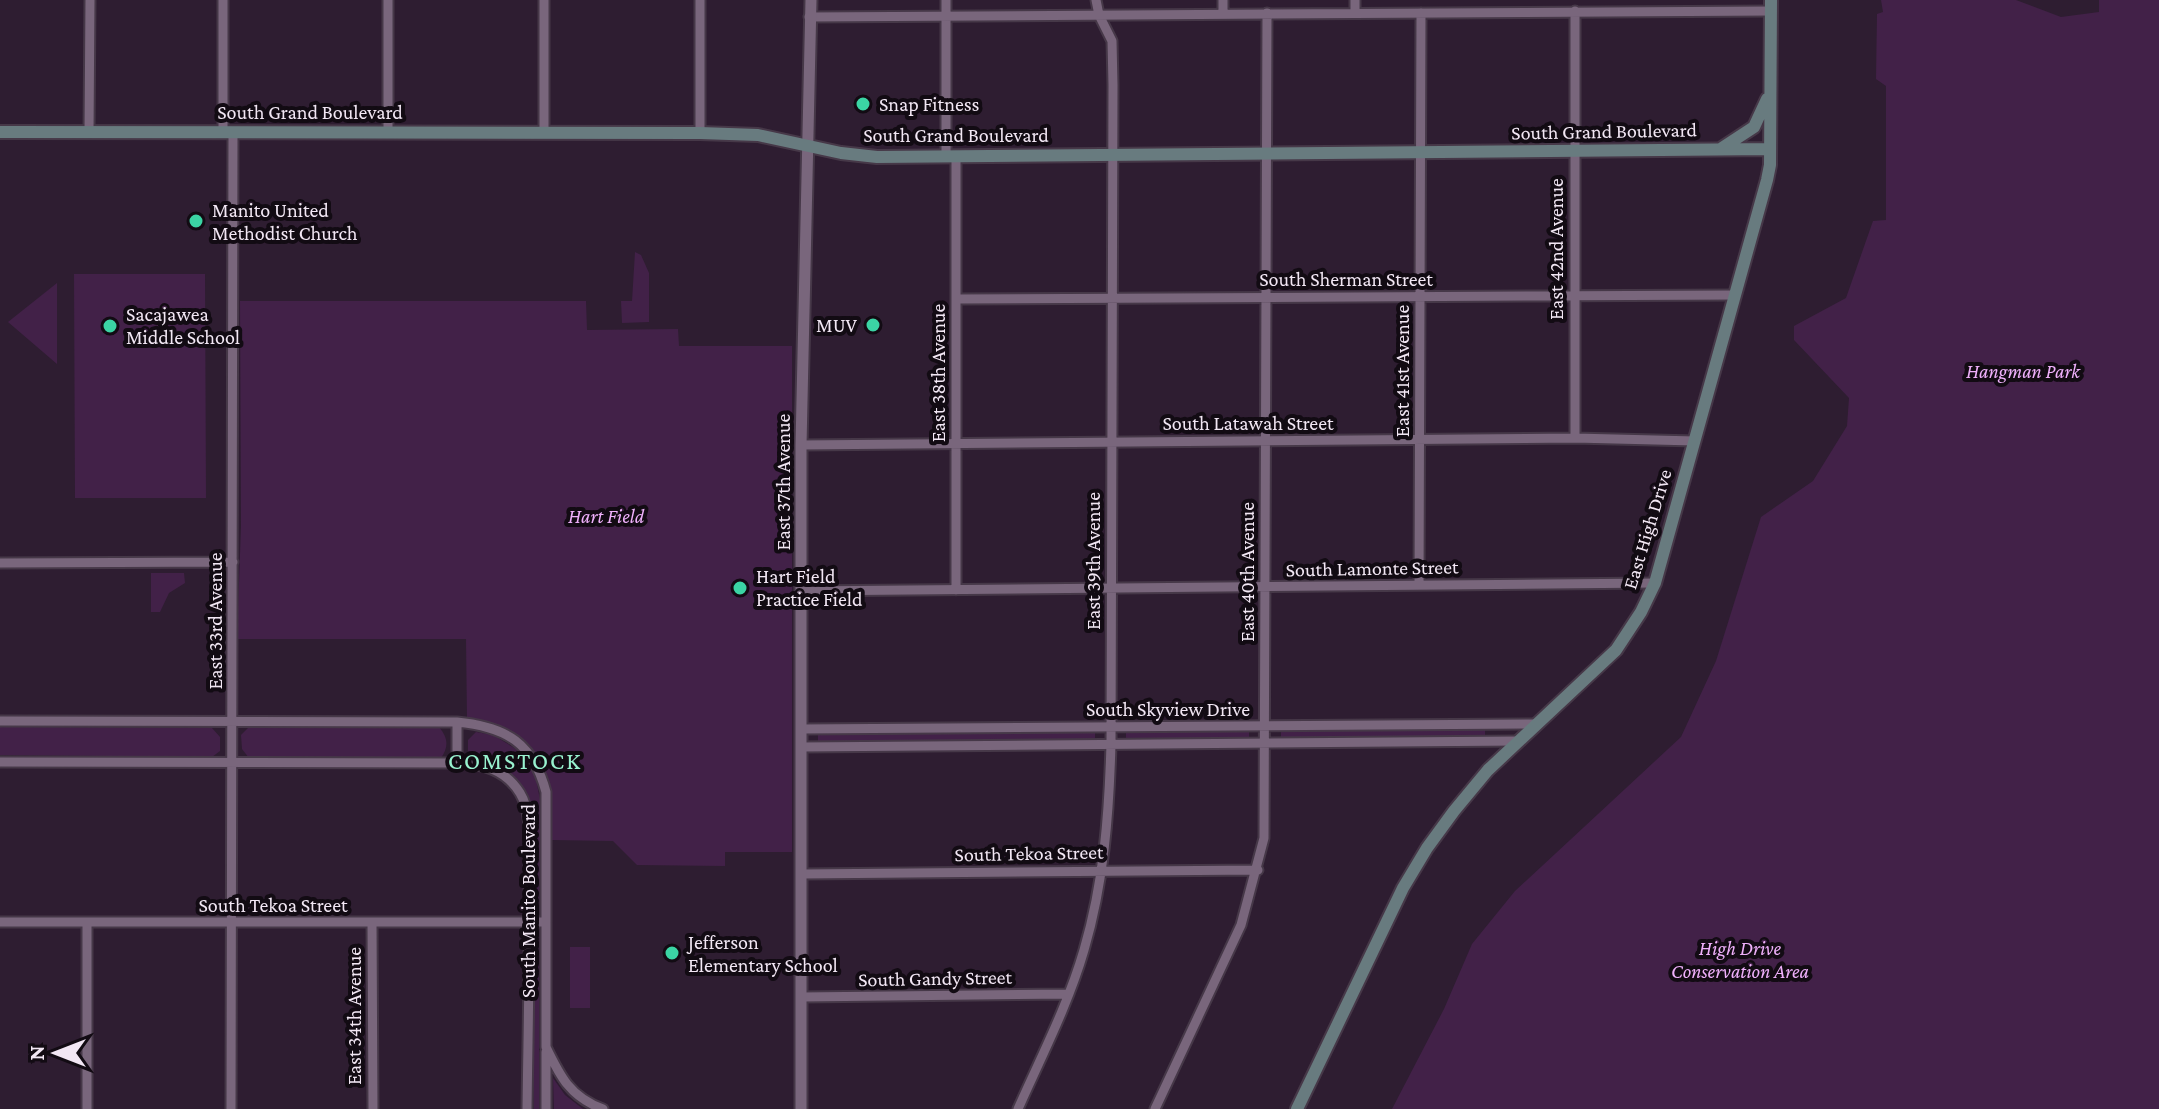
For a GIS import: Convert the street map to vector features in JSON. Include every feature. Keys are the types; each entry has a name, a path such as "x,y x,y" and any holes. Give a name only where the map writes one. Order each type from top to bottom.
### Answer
{"main road":[{"name":"East High Drive","path":"1297,1109 1403,888 1419,861 1454,811 1518,741 1616,650 1641,612 1655,583 1767,180 1771,5"},
{"path":"1718,150 1754,127 1771,88"},
{"name":"South Grand Boulevard","path":"0,132 700,133 758,135 841,153 877,157 1770,149"}],"street":[{"path":"89,132 90,0"},
{"name":"East 33rd Avenue","path":"223,0 228,132 233,562 231,1109"},
{"path":"388,0 388,132"},
{"path":"544,0 544,133"},
{"path":"700,0 700,133"},
{"name":"East 37th Avenue","path":"801,1109 801,445 811,0"},
{"name":"East 38th Avenue","path":"946,0 956,299 956,590"},
{"name":"East 39th Avenue","path":"1018,1109 1084,953 1103,871 1110,789 1112,41 1099,15 1096,0"},
{"path":"1223,0 1223,14"},
{"path":"1355,0 1355,13"},
{"path":"1462,0 1462,12"},
{"path":"1616,0 1616,11"},
{"path":"809,17 1616,11 1771,5"},
{"name":"East 42nd Avenue","path":"1575,11 1575,438"},
{"name":"East 40th Avenue","path":"1155,1109 1241,925 1264,838 1267,13"},
{"name":"East 41st Avenue","path":"1419,585 1421,13"},
{"name":"South Sherman Street","path":"956,299 1735,295"},
{"name":"South Latawah Street","path":"801,445 1575,438 1695,441"},
{"path":"0,563 233,562"},
{"name":"South Lamonte Street","path":"801,591 1655,583"},
{"name":"South Manito Boulevard","path":"0,721 457,722 481,724 509,735 529,753 542,776 547,809 546,1047 560,1078 580,1098 603,1109"},
{"path":"457,722 457,763"},
{"name":"South Skyview Drive","path":"801,729 1536,724"},
{"name":"South Skyview Drive","path":"801,747 1518,741"},
{"name":"South Manito Boulevard","path":"0,762 475,763 500,771 519,791 526,806 529,922 527,1109"},
{"name":"South Tekoa Street","path":"802,874 1258,870"},
{"name":"South Tekoa Street","path":"0,922 546,922"},
{"path":"87,922 87,1109"},
{"name":"East 34th Avenue","path":"372,923 373,1109"},
{"name":"South Gandy Street","path":"802,997 1068,994"},
{"path":"546,1047 546,1109"}],"green space":[{"path":"1881,0 2016,0 2061,17 2099,12 2099,0 2159,0 2159,1109 1392,1109 1444,1009 1472,944 1515,891 1681,737 1716,661 1761,517 1813,481 1847,426 1849,398 1794,340 1794,326 1846,298 1873,221 1886,220 1886,86 1876,79 1877,14 1883,12"},
{"path":"635,252 641,255 649,273 649,322 622,323 621,301 632,301"},
{"path":"74,274 205,274 206,498 75,498"},
{"path":"57,283 57,364 8,322"},
{"name":"Hart Field","path":"240,301 586,301 587,330 678,329 679,346 792,346 792,852 725,852 725,866 637,865 613,841 552,840 550,795 538,758 512,732 467,719 466,639 237,639 241,526"},
{"path":"151,573 184,573 185,583 169,593 160,612 151,612"},
{"path":"0,727 212,728 220,737 220,751 212,757 0,755"},
{"path":"249,727 439,727 446,738 446,746 441,758 249,758 242,749 241,735"},
{"path":"1485,729 1485,737 1281,738 1281,731"},
{"path":"1249,731 1249,738 1126,740 1126,733"},
{"path":"476,732 493,735 516,749 535,774 541,805 539,908 534,907 534,834 527,799 506,771 476,758 468,751 468,740"},
{"path":"1095,732 1095,740 818,742 818,734"},
{"path":"534,937 539,937 539,1109 534,1109"},
{"path":"570,947 590,947 590,1008 570,1008"},
{"path":"553,1078 565,1095 583,1109 554,1109"}],"place":[{"name":"Snap Fitness","path":"863,104"},
{"name":"Manito United Methodist Church","path":"196,221"},
{"name":"MUV","path":"873,325"},
{"name":"Sacajawea Middle School","path":"110,326"},
{"name":"Hart Field Practice Field","path":"740,588"},
{"name":"Jefferson Elementary School","path":"672,953"}],"district":[{"name":"COMSTOCK","path":"515,761"}],"park label":[{"name":"Hangman Park","path":"2023,371"},
{"name":"High Drive Conservation Area","path":"1740,960"}]}
